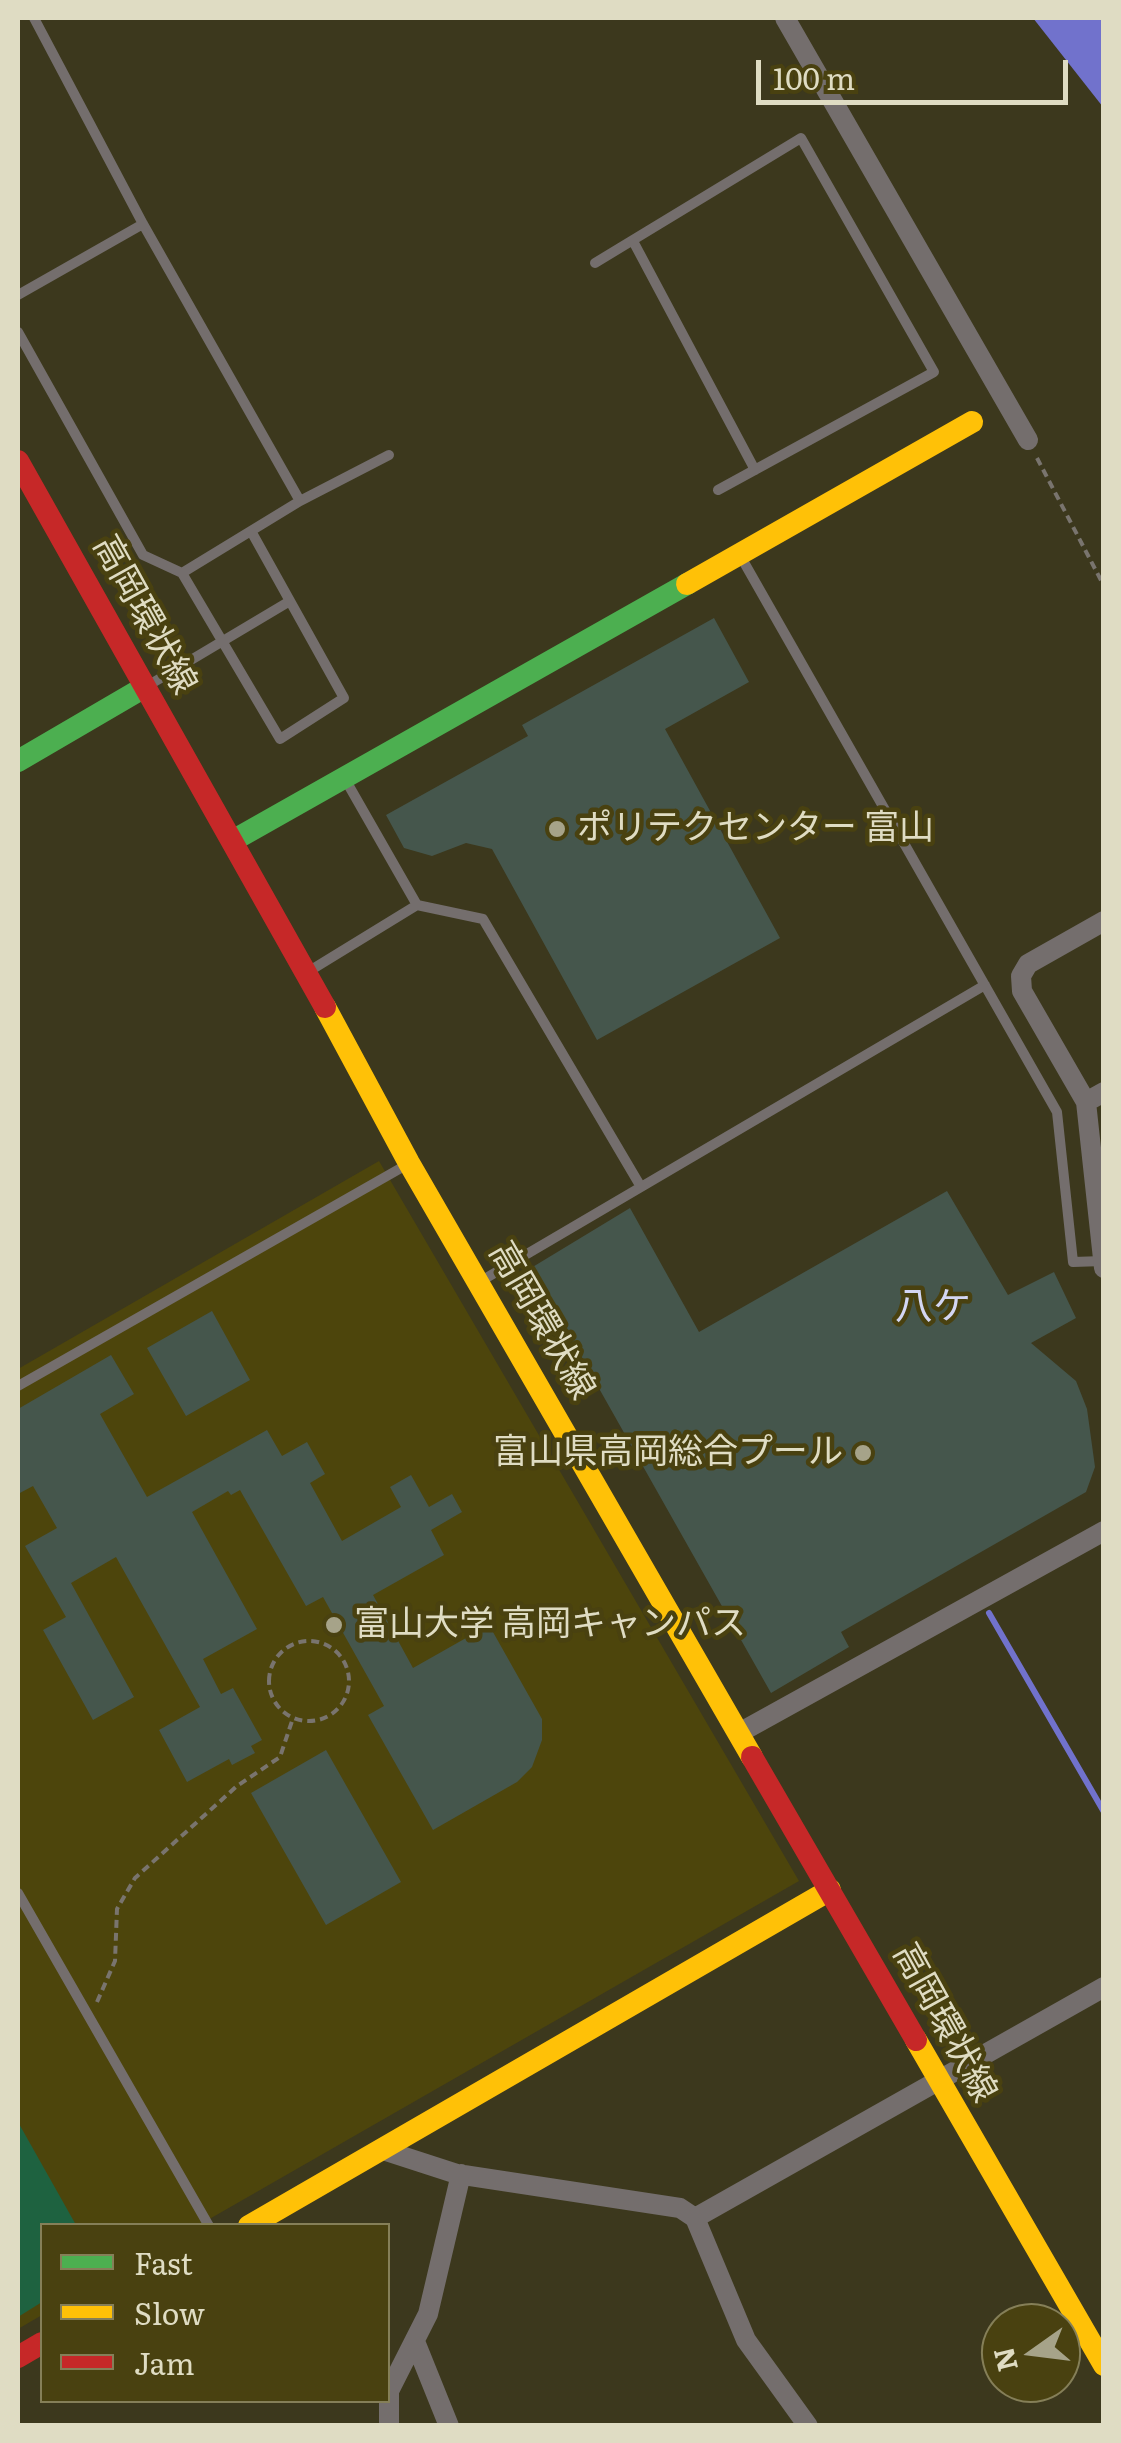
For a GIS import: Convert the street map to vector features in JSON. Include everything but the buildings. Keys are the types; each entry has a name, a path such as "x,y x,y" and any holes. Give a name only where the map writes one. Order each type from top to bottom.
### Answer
{"main road":[{"path":"234,840 972,422"},
{"name":"高岡環状線","path":"18,461 234,840 409,1163 830,1890 936,2082 1104,2366"},
{"path":"18,762 144,688"},
{"path":"254,2223 830,1890"},
{"path":"18,2357 40,2344"}],"street":[{"path":"785,18 1028,440"},
{"path":"1103,1265 1094,1097 1022,990 1021,976 1028,964 1104,922"},
{"path":"739,1732 1104,1531"},
{"path":"695,2218 1104,1987"},
{"path":"382,2150 461,2174 680,2208 695,2218 746,2340 808,2426"},
{"path":"390,2389 428,2314 461,2174"},
{"path":"416,2344 449,2426"}],"lane":[{"path":"34,18 144,224 300,501"},
{"path":"595,264 800,138 934,372 718,490"},
{"path":"18,295 144,224"},
{"path":"633,240 755,470"},
{"path":"18,332 143,555 182,573 280,739 344,698 250,531"},
{"path":"182,573 300,501 390,456"},
{"path":"738,552 1057,1112 1073,1262 1103,1265"},
{"path":"144,688 290,601"},
{"path":"344,778 417,905"},
{"path":"306,973 417,905 483,919 641,1187"},
{"path":"478,1283 984,985"},
{"path":"18,1386 409,1163"},
{"path":"18,1892 207,2223"}],"path":[{"path":"1028,440 1104,586"},
{"path":"321,1642 342,1658 349,1682 347,1695 340,1706 319,1720 293,1718 282,1710 269,1687 274,1661 294,1643 321,1642"},
{"path":"87,2014 106,1989 115,1961 117,1909 136,1878 237,1786 280,1757 293,1718"}],"shaded area":[{"path":"1033,18 1103,18 1103,107"},
{"name":"富山大学 高岡キャンパス","path":"379,1161 799,1881 202,2223 40,2223 40,2316 18,2329 18,1369"}],"green space":[{"path":"18,2122 75,2223 40,2223 40,2303 18,2317"}],"waterway":[{"path":"989,1613 1104,1812"}],"traffic: fast":[{"path":"234,840 687,584"},
{"path":"18,761 143,688"}],"traffic: slow":[{"path":"687,584 972,422"},
{"path":"325,1007 409,1163 752,1757"},
{"path":"254,2223 830,1890"},
{"path":"916,2040 1104,2365"}],"traffic: jam":[{"path":"18,461 325,1007"},
{"path":"752,1757 916,2040"},
{"path":"18,2357 40,2344"}],"place":[{"name":"ポリテクセンター 富山","path":"557,829"},
{"name":"富山県高岡総合プール","path":"863,1453"},
{"name":"富山大学 高岡キャンパス","path":"334,1625"}],"district":[{"name":"八ケ","path":"933,1308"}]}
